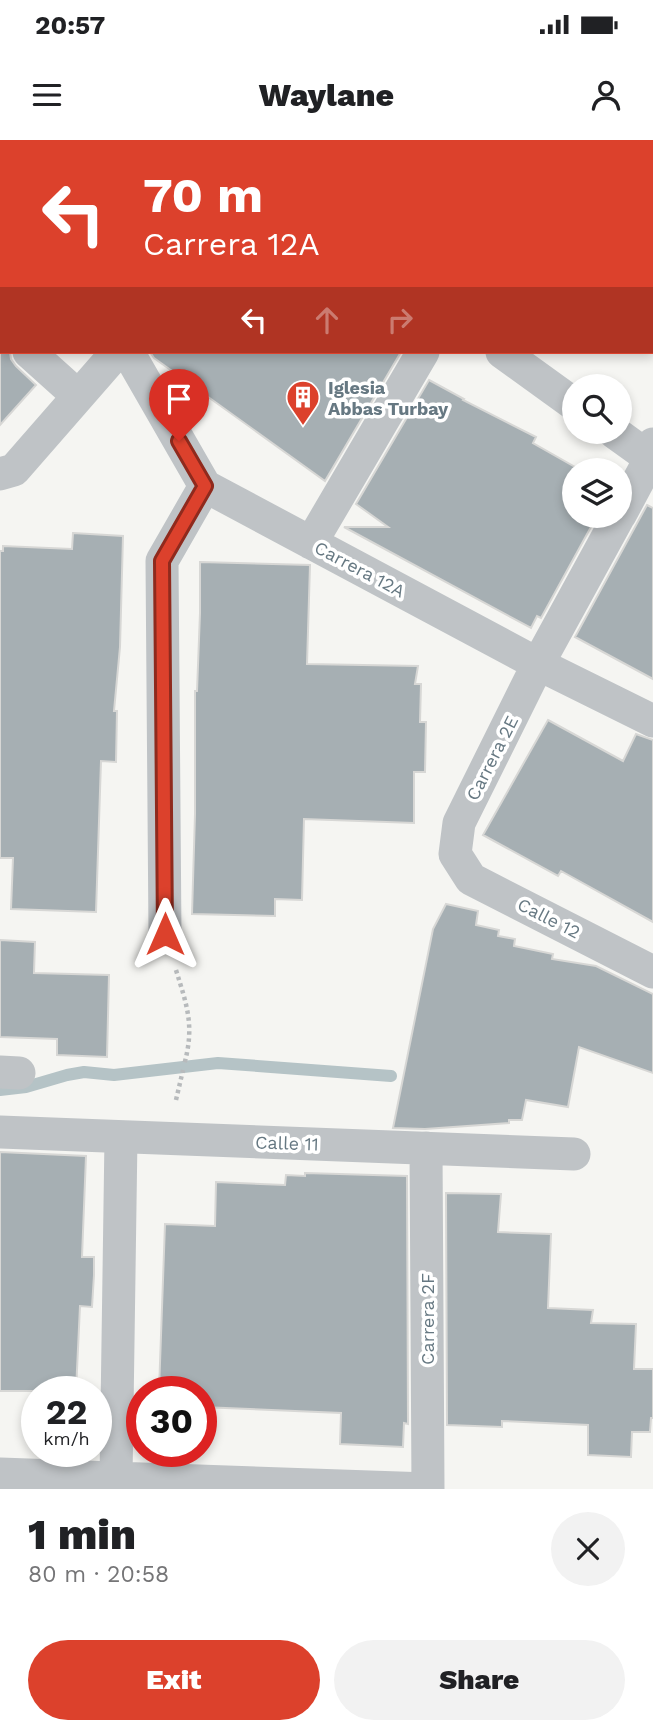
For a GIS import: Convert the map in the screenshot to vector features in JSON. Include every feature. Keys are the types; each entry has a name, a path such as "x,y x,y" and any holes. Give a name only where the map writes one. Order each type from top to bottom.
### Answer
{"street":[{"path":"31,354 78,396"},
{"path":"7,472 115,354"},
{"path":"129,354 205,486 162,561 165,934"},
{"path":"312,543 422,354"},
{"path":"505,354 562,395"},
{"path":"632,442 652,454"},
{"name":"Carrera 2E","path":"632,492 652,454"},
{"name":"Carrera 12A","path":"205,486 538,664 653,721"},
{"name":"Carrera 2E","path":"456,854 459,822 538,664 612,528"},
{"name":"Calle 12","path":"456,854 471,878 653,972"},
{"name":"Calle 11","path":"0,1132 574,1154"},
{"path":"116,1478 121,1137"},
{"name":"Carrera 2F","path":"426,1148 428,1489"},
{"path":"0,1474 289,1487 428,1489"}],"path":[{"path":"165,934 190,1015 188,1052 184,1065"}],"building":[{"path":"0,354 10,354 16,366 36,385 0,425"},
{"name":"Iglesia Abbas Turbay","path":"151,354 400,354 325,481"},
{"path":"429,380 536,437 533,443 562,460 562,528 590,528 541,618 537,616 531,628 344,527 388,527 356,504"},
{"path":"647,505 653,508 653,679 575,637"},
{"path":"73,533 123,536 120,647 114,711 117,711 116,762 101,761 96,912 11,909 13,858 0,858 0,551 3,551 3,546 72,549"},
{"path":"200,562 310,565 307,664 418,666 415,684 421,684 420,722 426,722 425,772 414,772 414,823 304,819 302,900 275,899 275,916 192,914"},
{"path":"548,720 623,761 636,734 653,740 653,922 561,871 558,876 483,835"},
{"path":"446,904 478,911 476,925 499,930 498,936 515,939 514,946 553,954 552,959 596,966 653,994 653,1073 579,1047 568,1107 526,1100 522,1120 509,1120 509,1123 425,1129 393,1128 433,929"},
{"path":"0,940 35,942 34,973 109,975 107,1057 57,1055 57,1039 0,1037"},
{"path":"0,1152 86,1156 82,1257 94,1257 94,1275 92,1307 80,1306 77,1376 21,1376 21,1391 0,1391"},
{"path":"305,1173 407,1176 408,1424 404,1423 403,1447 340,1444 341,1413 217,1408 217,1376 160,1376 165,1224 215,1226 216,1182 285,1185 286,1175 305,1176"},
{"path":"446,1193 501,1194 498,1232 551,1234 548,1308 593,1310 591,1323 636,1324 634,1369 653,1369 653,1418 650,1432 632,1432 631,1457 588,1455 588,1425 502,1421 502,1427 447,1425"}],"waterway":[{"path":"0,1090 26,1087 84,1072 114,1075 218,1063 391,1076"}],"place":[{"name":"Iglesia Abbas Turbay","path":"303,427"}],"route":[{"path":"165,934 162,561 205,486 179,441"}]}
